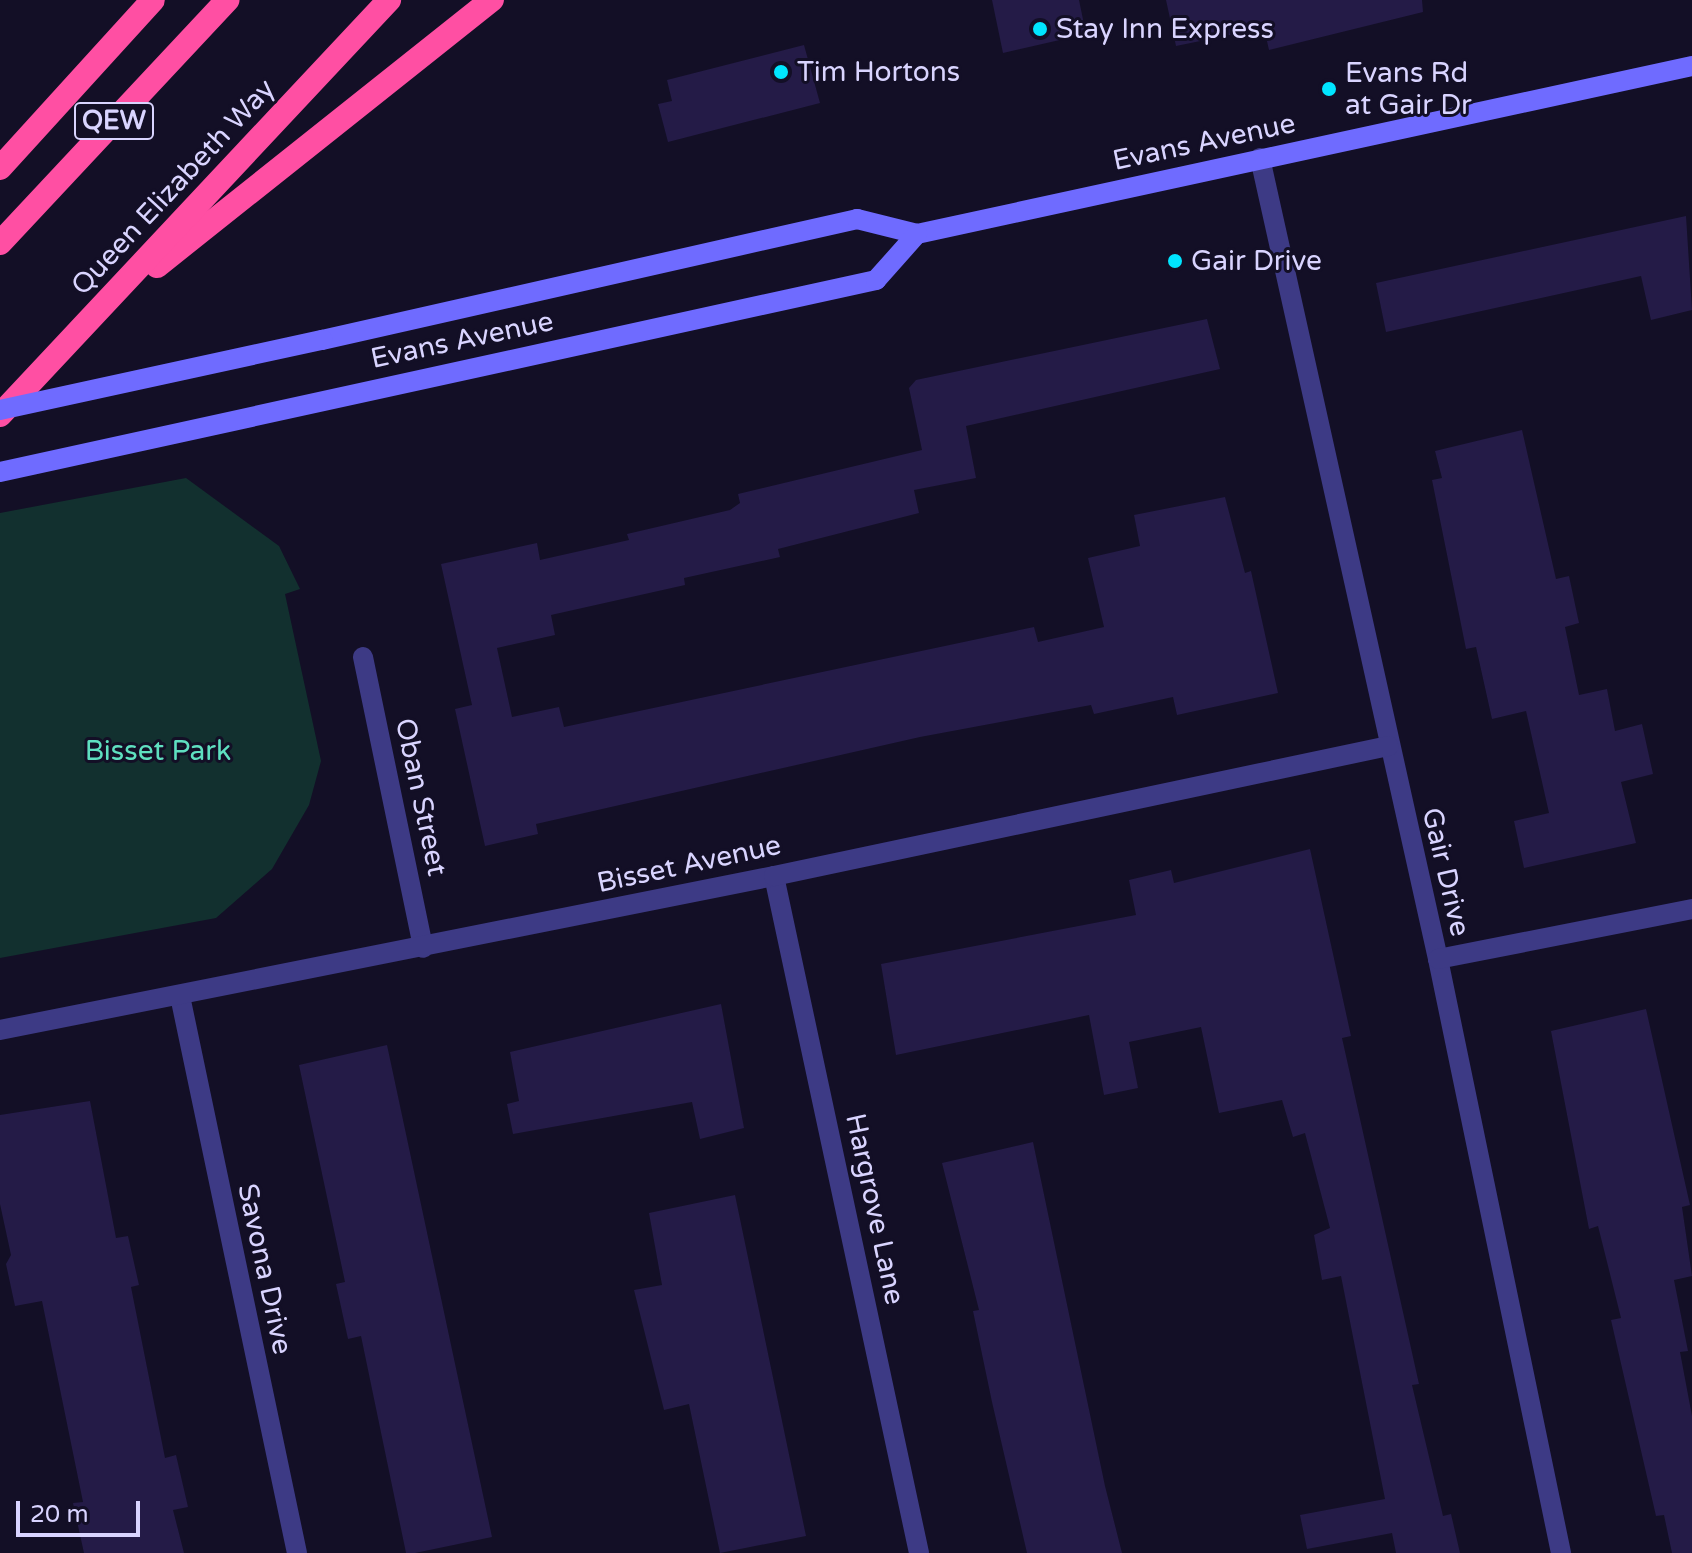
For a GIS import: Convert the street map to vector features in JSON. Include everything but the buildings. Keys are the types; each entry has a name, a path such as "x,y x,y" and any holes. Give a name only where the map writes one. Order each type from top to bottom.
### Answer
{"highway":[{"path":"0,168 153,0"},
{"name":"QEW","path":"0,243 227,0"},
{"name":"Queen Elizabeth Way","path":"0,413 389,0"},
{"path":"95,314 492,0"}],"main road":[{"name":"Evans Avenue","path":"0,413 857,219 917,234 1692,66"},
{"name":"Evans Avenue","path":"0,472 876,280 917,234"}],"street":[{"name":"Gair Drive","path":"1260,158 1388,746 1438,959 1561,1553"},
{"name":"Oban Street","path":"363,657 423,948"},
{"name":"Bisset Avenue","path":"0,1030 423,948 1388,746"},
{"name":"Hargrove Lane","path":"774,876 919,1553"},
{"path":"1438,959 1692,909"},
{"name":"Savona Drive","path":"180,996 297,1553"}],"green space":[{"name":"Bisset Park","path":"186,478 279,546 300,589 285,594 321,761 309,805 272,869 216,918 0,958 0,513"}],"place":[{"name":"Stay Inn Express","path":"1040,29"},
{"name":"Tim Hortons","path":"781,72"},
{"name":"Evans Rd at Gair Dr","path":"1329,89"},
{"name":"Gair Drive","path":"1175,261"}]}
